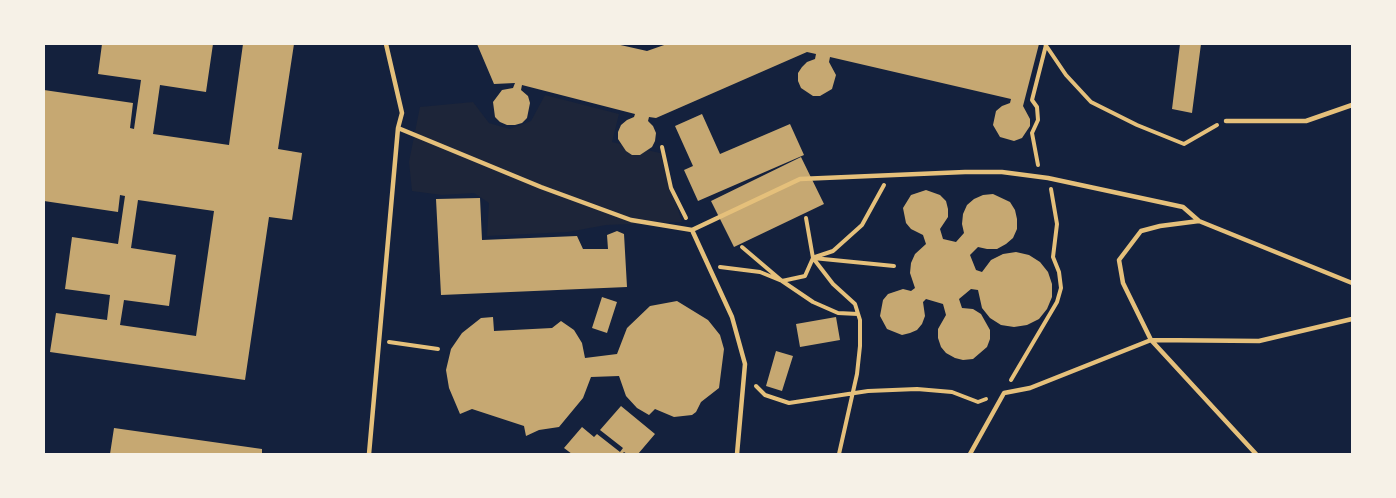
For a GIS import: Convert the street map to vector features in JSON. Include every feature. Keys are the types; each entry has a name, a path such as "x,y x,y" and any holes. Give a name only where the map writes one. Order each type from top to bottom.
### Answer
{"lane":[{"path":"369,454 398,128 402,112 386,44"},
{"path":"1226,121 1306,121 1353,105"},
{"path":"398,128 541,187 632,220 692,230 800,179 965,172 1002,172 1048,178 1182,207 1199,221 1353,283"},
{"path":"1199,221 1141,231 1119,260 1123,283 1151,340 1257,454"},
{"path":"692,230 732,316 745,364 737,454"},
{"path":"970,454 1004,393 1030,388 1151,340 1259,340 1353,320"}],"path":[{"path":"1045,44 1066,75 1091,102 1137,125 1184,144 1226,121"},
{"path":"745,364 752,383 765,395 789,403 867,391 916,389 952,392 978,402 1004,393 1057,302 1061,288 1059,272 1053,257 1057,224 1048,178 1037,164 1032,133 1038,120 1036,107 1032,100 1045,44"},
{"path":"662,147 671,188 692,230"},
{"path":"708,265 760,272 783,281 805,276 813,258 833,251 862,225 889,177"},
{"path":"806,218 813,258 833,284 855,304 858,314 860,346 857,374 839,454"},
{"path":"742,247 813,302 838,312 858,314"},
{"path":"813,258 894,266"},
{"path":"379,341 438,349"}],"shaded area":[{"path":"545,95 619,114 612,142 660,153 682,222 606,225 568,232 487,236 489,203 474,193 442,195 412,191 409,162 420,107 473,102 489,123 510,129 531,121"}],"building":[{"path":"102,44 213,44 206,92 160,85 153,134 229,145 243,44 294,44 278,149 302,153 292,220 269,217 245,380 50,352 56,313 107,320 110,295 65,289 72,237 118,244 125,196 120,195 118,212 44,201 44,90 133,103 130,128 134,129 141,80 98,74","holes":["138,200 214,211 196,336 120,325 124,300 169,306 176,255 131,248"]},
{"path":"477,44 616,44 647,51 667,44 1039,44 1023,106 1030,119 1030,126 1022,138 1014,141 1000,137 993,125 996,111 1010,103 1011,99 830,57 829,62 836,75 832,89 820,96 813,96 801,88 798,81 798,73 802,67 815,59 816,54 807,52 656,118 649,117 648,121 656,133 655,141 652,147 640,155 632,155 626,151 618,139 618,132 621,125 635,114 522,85 521,90 528,96 530,103 527,118 515,125 500,122 495,117 493,102 502,90 513,88 515,83 494,84"},
{"path":"1180,44 1201,44 1192,113 1172,109"},
{"path":"702,114 720,154 790,124 804,155 698,201 684,170 693,166 675,126"},
{"path":"801,157 824,204 734,247 711,201"},
{"path":"926,190 940,195 946,201 948,217 940,229 943,239 956,242 964,233 963,214 967,205 974,199 993,194 1010,202 1017,219 1017,229 1013,238 997,249 978,247 970,255 976,270 982,272 991,260 1003,254 1016,252 1029,255 1040,262 1048,272 1052,284 1052,297 1047,309 1039,319 1027,325 1014,327 1001,325 990,318 982,308 978,290 971,289 959,299 962,308 973,309 981,314 990,330 987,347 973,359 955,358 941,347 938,329 946,315 943,304 926,299 923,302 925,316 922,324 917,330 902,335 887,329 880,316 883,300 888,294 903,289 911,291 915,288 910,273 911,263 915,254 926,244 923,235 911,229 906,223 903,208 911,195"},
{"path":"480,198 482,240 577,236 583,249 608,249 607,235 617,231 624,234 627,287 441,295 436,199"},
{"path":"602,297 617,302 607,333 592,328"},
{"path":"677,301 708,320 720,335 724,349 719,388 701,402 692,415 674,417 655,409 649,415 637,408 626,396 619,376 591,377 583,398 559,427 539,430 526,436 524,426 472,409 460,414 449,388 446,370 451,349 462,333 481,318 493,317 494,331 552,328 561,321 574,330 582,343 585,358 617,354 627,328 650,306"},
{"path":"836,317 840,340 800,347 796,324"},
{"path":"776,351 793,356 782,391 766,386"},
{"path":"621,406 655,434 638,454 624,452 622,454 572,454 564,448 582,427 594,437 597,434 620,452 623,448 600,430"},
{"path":"114,428 262,449 262,454 110,454"}]}
